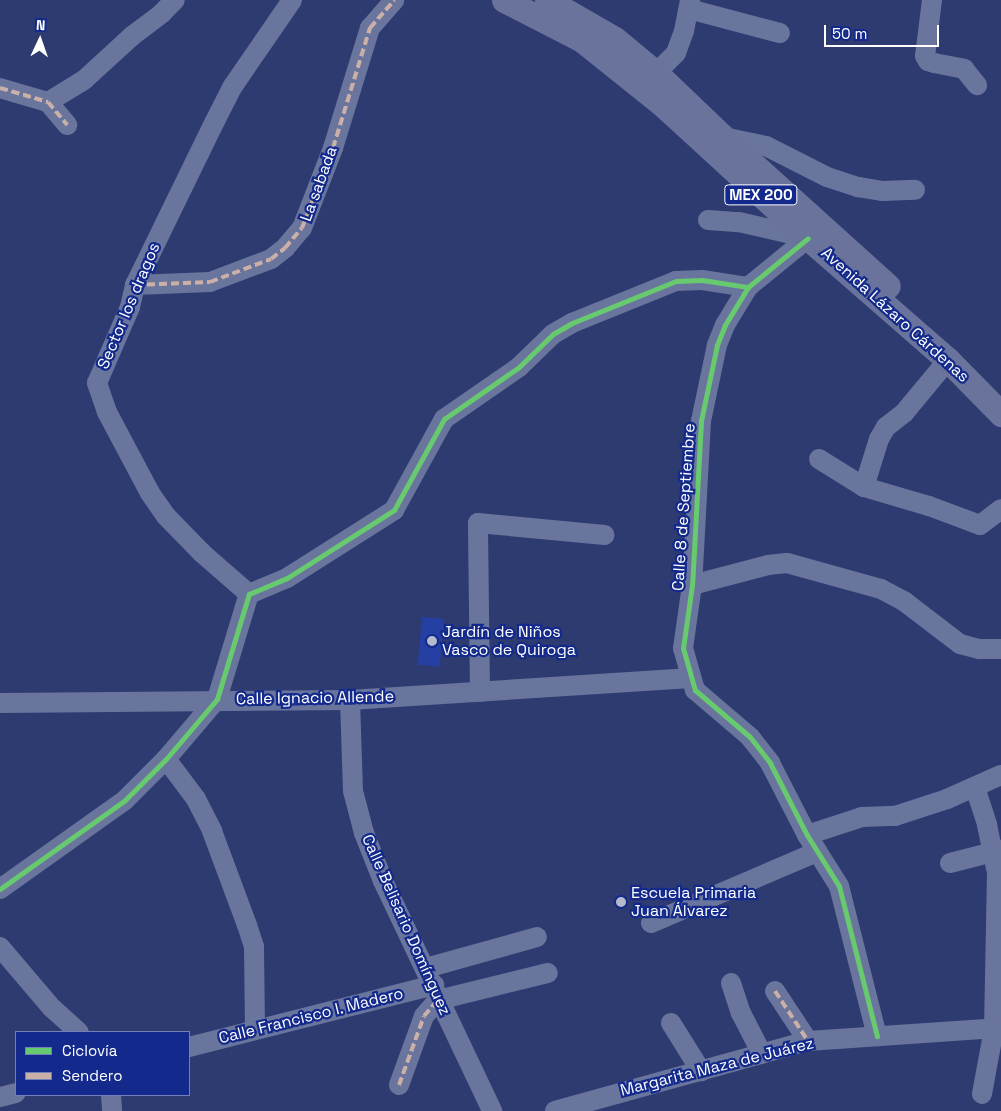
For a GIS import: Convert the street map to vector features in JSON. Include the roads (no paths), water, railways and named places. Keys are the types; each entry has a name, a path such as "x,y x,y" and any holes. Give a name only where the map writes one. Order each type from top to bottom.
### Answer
{"main road":[{"name":"Avenida Lázaro Cárdenas","path":"504,0 582,40 662,104 808,238 948,360 1001,414"},
{"name":"Avenida Lázaro Cárdenas","path":"547,0 615,39 656,72 723,137 1001,388"}],"street":[{"path":"48,102 84,80 175,0"},
{"name":"Sector los dragos","path":"248,594 202,553 166,516 150,493 107,412 97,383 130,306 135,284 233,86 292,0"},
{"name":"La sabada","path":"135,284 210,282 270,259 285,248 302,228 306,219 333,148 370,28 394,0"},
{"path":"932,0 925,56 928,61 964,70 977,85"},
{"path":"656,72 676,53 690,4 780,33"},
{"path":"0,88 48,102 67,125"},
{"path":"723,137 766,146 828,177 858,188 882,191 915,190"},
{"path":"708,220 738,222 808,238"},
{"path":"0,889 124,801 166,759 217,699 248,594 286,578 394,510 444,419 519,367 559,330 581,319 676,281 702,280 748,286 808,238"},
{"name":"Calle 8 de Septiembre","path":"748,286 725,325 717,345 701,421 692,584 683,648 695,690 750,737 770,763 812,844 839,886 877,1036"},
{"path":"864,487 882,433 904,413 948,360"},
{"path":"819,459 864,487 929,506 980,526 997,512"},
{"path":"480,692 478,523 604,535"},
{"path":"692,584 768,565 787,563 881,588 905,602 960,644 979,649 1001,650"},
{"name":"Calle Ignacio Allende","path":"0,703 217,699 350,700 691,678"},
{"name":"Calle Belisario Domínguez","path":"350,700 353,791 364,833 383,881 492,1111"},
{"path":"166,759 196,799 212,831 247,925 254,947 255,1029"},
{"path":"651,924 862,817 895,816 947,799 1001,775"},
{"path":"975,786 997,851 998,1029 982,1094"},
{"path":"950,864 997,851"},
{"path":"398,1085 424,1016 433,984 537,937"},
{"path":"0,947 52,1008 77,1031"},
{"path":"433,984 548,973"},
{"path":"731,983 741,1012 762,1054"},
{"name":"Calle Francisco I. Madero","path":"190,1047 433,984"},
{"path":"775,990 808,1041"},
{"path":"671,1023 701,1071"},
{"name":"Margarita Maza de Juárez","path":"555,1111 808,1041 998,1029"},
{"path":"0,1097 15,1092"},
{"path":"111,1096 112,1111"}],"place":[{"name":"Jardín de Niños Vasco de Quiroga","path":"432,641"},
{"name":"Escuela Primaria Juan Álvarez","path":"621,902"}]}
